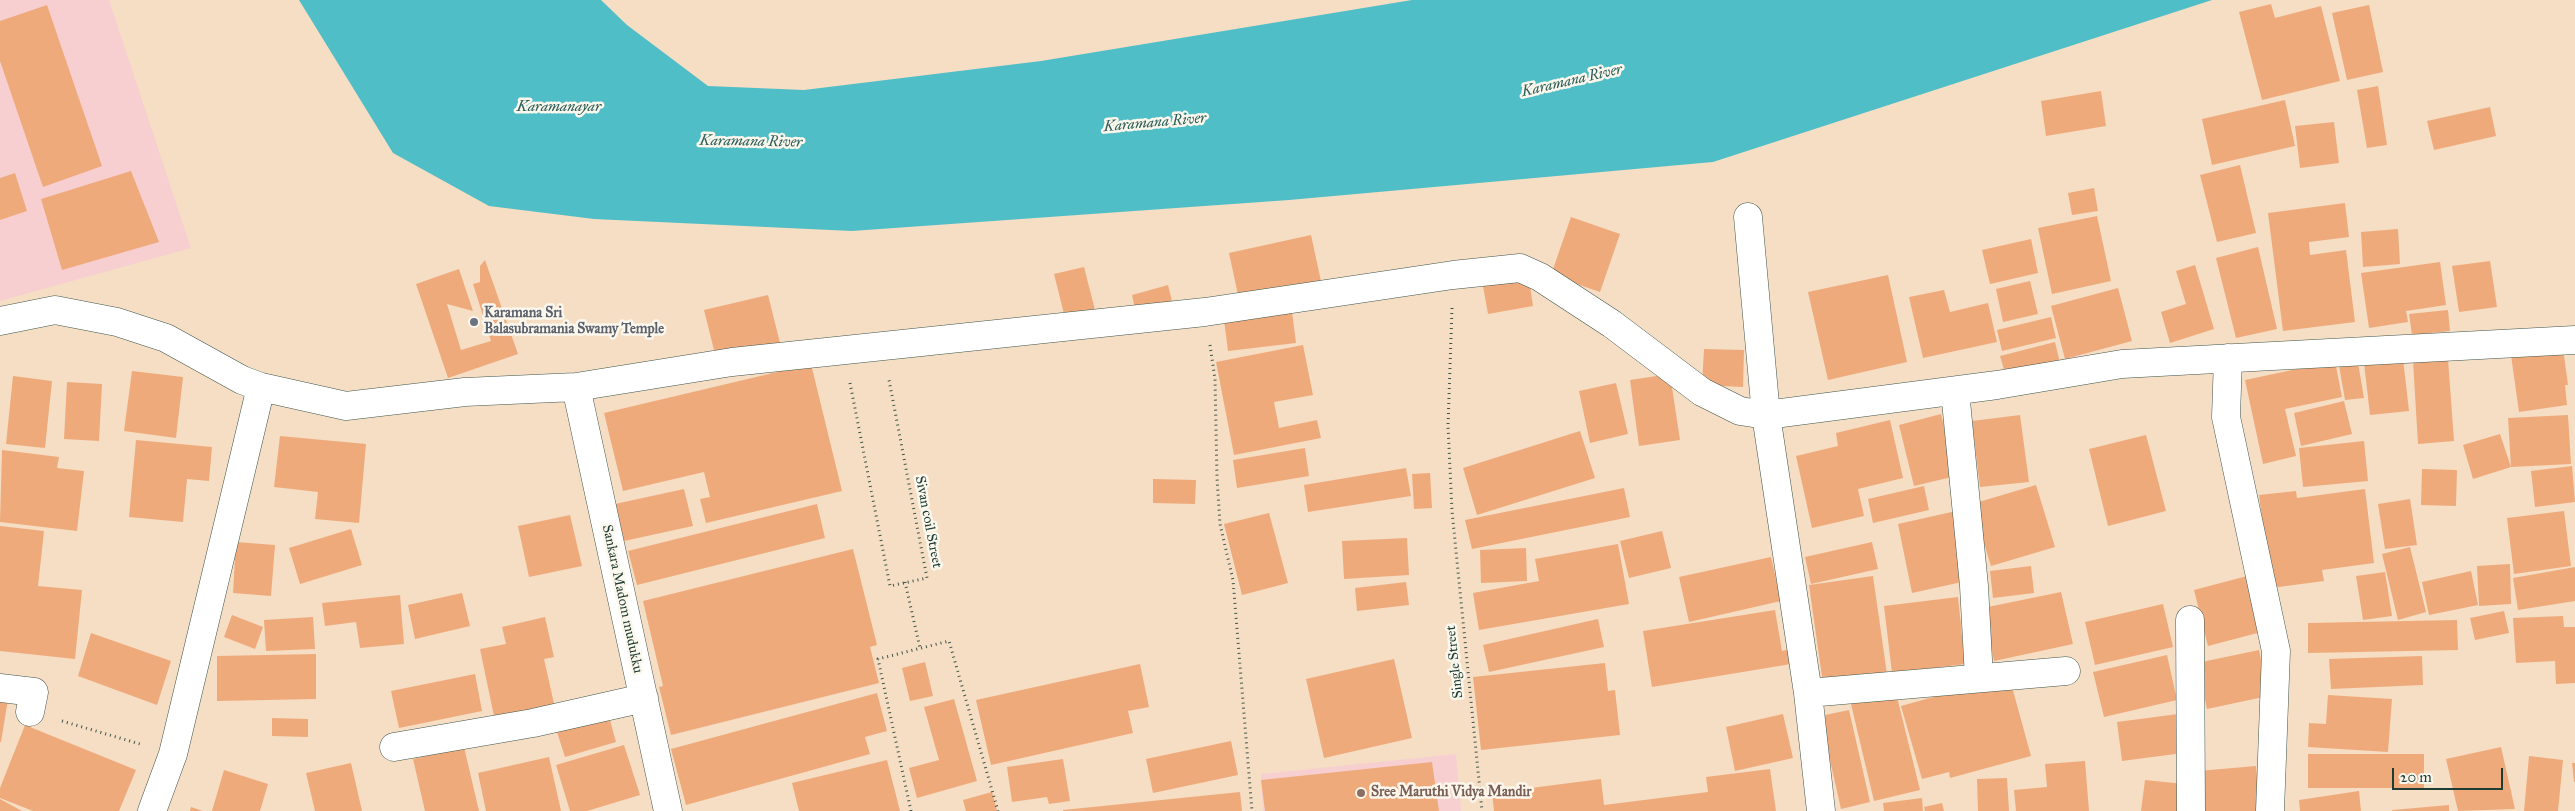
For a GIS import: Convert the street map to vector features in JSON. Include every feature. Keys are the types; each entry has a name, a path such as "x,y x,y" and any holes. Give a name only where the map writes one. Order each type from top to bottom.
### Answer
{"street":[{"path":"1748,217 1766,415 1808,693 1821,811"},
{"path":"0,321 55,310 117,322 166,338 242,380 261,387 346,406 465,392 576,387 732,362 1205,312 1454,275 1520,268 1540,278 1612,324 1702,392 1740,411 1766,415 1955,391 2122,364 2228,358 2574,346"},
{"path":"2228,358 2226,417 2276,651 2270,811"},
{"path":"152,811 173,754 261,387"},
{"name":"Sankara Madom mudukku","path":"576,387 668,811"},
{"path":"1955,391 1974,586 1979,678"},
{"path":"2190,620 2191,811"},
{"path":"1808,693 2066,671"},
{"path":"0,688 34,692 30,712"},
{"path":"394,747 533,723 644,698"}],"path":[{"name":"Single Street","path":"1454,275 1448,426 1452,512 1482,811"},
{"path":"1205,312 1216,379 1217,478 1220,524 1233,580 1252,811"},
{"name":"Sivan coil Street","path":"882,346 927,578 905,582"},
{"path":"844,350 890,586 905,582 920,648"},
{"path":"911,811 878,659 949,640 998,811"},
{"path":"30,712 173,754"}],"shaded area":[{"path":"0,0 109,0 191,248 0,301"},
{"name":"Sree Maruthi Vidya Mandir","path":"1456,754 1461,811 1263,811 1261,774"}],"water":[{"name":"Karamanayar","path":"299,0 601,0 627,25 708,86 804,90 1041,61 1412,0 2212,0 1713,162 1289,200 852,231 594,219 489,206 393,153"}],"building":[{"path":"2271,4 2275,18 2321,6 2340,81 2262,100 2239,12"},
{"path":"47,5 102,166 43,187 0,61 0,21"},
{"path":"2369,5 2383,72 2347,80 2332,13"},
{"path":"2378,86 2387,145 2367,148 2357,90"},
{"path":"2101,91 2106,126 2046,136 2041,101"},
{"path":"2285,100 2295,146 2212,165 2202,119"},
{"path":"2490,107 2496,136 2434,150 2427,121"},
{"path":"2334,122 2339,163 2300,168 2295,126"},
{"path":"2240,165 2256,233 2217,242 2200,175"},
{"path":"131,171 159,242 62,270 41,199"},
{"path":"15,173 27,211 0,220 0,178"},
{"path":"2094,188 2098,211 2072,215 2068,193"},
{"path":"2345,203 2349,237 2309,242 2310,255 2346,250 2355,322 2283,331 2268,213"},
{"path":"2097,216 2111,281 2052,294 2038,228"},
{"path":"1571,217 1620,234 1600,292 1551,275"},
{"path":"2398,229 2400,264 2363,267 2361,232"},
{"path":"1311,235 1322,286 1240,304 1229,253"},
{"path":"2031,239 2038,273 1990,284 1982,250"},
{"path":"2258,247 2277,329 2236,338 2216,258"},
{"path":"485,260 518,354 448,378 416,284 459,269 473,311 447,304 461,350 491,341 473,284 480,282 480,266"},
{"path":"2490,261 2497,307 2459,312 2452,266"},
{"path":"2440,262 2446,305 2406,311 2408,322 2369,328 2361,273"},
{"path":"2195,265 2214,329 2170,343 2161,312 2186,304 2176,271"},
{"path":"1084,267 1096,314 1066,322 1054,274"},
{"path":"1888,275 1907,362 1828,380 1808,292"},
{"path":"1529,279 1533,306 1488,314 1483,286"},
{"path":"2030,281 2038,314 2003,322 1996,289"},
{"path":"1168,285 1173,305 1136,314 1132,295"},
{"path":"2118,288 2132,341 2065,359 2051,306"},
{"path":"1944,290 1950,312 1988,303 1997,342 1923,358 1909,297"},
{"path":"768,295 781,347 717,362 704,310"},
{"path":"2448,310 2450,331 2412,335 2409,314"},
{"path":"1292,312 1296,343 1228,351 1224,320"},
{"path":"2051,317 2056,338 2002,351 1997,330"},
{"path":"2055,342 2060,363 2006,377 2000,356"},
{"path":"1303,345 1313,395 1274,402 1279,428 1317,420 1321,438 1234,455 1216,362"},
{"path":"2563,348 2568,385 2565,385 2567,405 2519,412 2511,355"},
{"path":"1704,349 1744,350 1743,387 1702,385"},
{"path":"2403,359 2409,411 2370,415 2364,363"},
{"path":"2448,359 2454,441 2418,444 2413,361"},
{"path":"2335,361 2342,397 2285,409 2296,456 2263,464 2245,380"},
{"path":"2358,363 2364,398 2345,400 2339,366"},
{"path":"811,364 842,491 706,523 700,499 710,497 704,472 623,491 604,413"},
{"path":"132,371 183,377 176,438 124,431"},
{"path":"1670,374 1680,440 1639,446 1630,380"},
{"path":"13,376 52,381 45,448 6,444"},
{"path":"67,382 102,384 99,441 64,439"},
{"path":"1616,383 1628,434 1590,443 1579,391"},
{"path":"2344,401 2352,434 2301,446 2294,413"},
{"path":"1941,414 1956,476 1914,486 1899,425"},
{"path":"2020,415 2029,482 1980,487 1972,421"},
{"path":"2568,415 2571,464 2511,467 2508,418"},
{"path":"1890,420 1903,478 1858,489 1864,516 1812,528 1796,456 1838,446 1836,433"},
{"path":"1580,431 1595,478 1477,515 1463,468"},
{"path":"2500,434 2511,467 2473,479 2463,445"},
{"path":"2146,435 2166,511 2108,526 2089,449"},
{"path":"280,436 366,444 359,523 315,519 318,492 274,487"},
{"path":"136,440 212,447 209,481 187,479 183,522 129,517"},
{"path":"2364,441 2368,481 2303,487 2299,448"},
{"path":"1305,448 1309,476 1237,488 1233,460"},
{"path":"2,450 59,457 57,468 84,471 77,531 0,522"},
{"path":"2572,466 2575,502 2535,507 2531,471"},
{"path":"1406,468 1411,496 1308,512 1304,485"},
{"path":"2422,469 2457,470 2456,506 2421,505"},
{"path":"1430,473 1432,508 1414,509 1412,474"},
{"path":"1153,479 1196,480 1195,504 1153,503"},
{"path":"2036,485 2055,547 1991,566 1972,504"},
{"path":"1924,486 1929,510 1873,523 1868,499"},
{"path":"1624,488 1630,517 1472,549 1465,520"},
{"path":"684,489 693,526 624,541 615,504"},
{"path":"2365,489 2374,563 2322,570 2324,581 2271,588 2259,495 2296,491 2297,498"},
{"path":"2410,499 2417,545 2385,549 2378,504"},
{"path":"817,504 825,538 637,585 628,551"},
{"path":"1956,511 1971,580 1912,593 1898,524"},
{"path":"2564,511 2571,566 2514,574 2507,518"},
{"path":"1269,513 1288,583 1242,595 1224,524"},
{"path":"570,515 582,566 529,577 518,526"},
{"path":"0,526 44,531 38,586 82,590 75,659 0,651"},
{"path":"351,529 362,565 300,584 289,548"},
{"path":"1662,531 1671,568 1629,578 1620,541"},
{"path":"1407,538 1409,575 1344,579 1342,541"},
{"path":"236,542 275,545 271,596 233,593"},
{"path":"1872,542 1878,569 1811,584 1805,557"},
{"path":"1618,544 1629,604 1479,630 1473,593 1539,581 1535,559"},
{"path":"2410,547 2426,612 2398,620 2382,554"},
{"path":"1526,548 1527,581 1481,583 1480,550"},
{"path":"853,549 877,645 870,647 879,683 671,735 659,687 663,686 643,601"},
{"path":"1771,557 1781,601 1689,622 1679,577"},
{"path":"2510,564 2511,604 2479,606 2477,566"},
{"path":"2031,566 2034,593 1993,598 1990,571"},
{"path":"2575,567 2575,601 2518,610 2513,578"},
{"path":"2471,571 2478,605 2429,615 2422,582"},
{"path":"2385,572 2392,616 2363,620 2356,576"},
{"path":"2251,575 2265,631 2208,646 2194,590"},
{"path":"1873,576 1887,674 1823,684 1809,585"},
{"path":"1406,582 1409,605 1357,611 1355,588"},
{"path":"2061,592 2073,644 1994,661 1983,608"},
{"path":"462,593 470,626 415,639 408,605"},
{"path":"400,595 404,644 360,648 356,622 325,626 322,603"},
{"path":"1958,597 1965,664 1892,673 1884,606"},
{"path":"2163,604 2173,647 2095,665 2085,622"},
{"path":"1775,610 1782,651 1795,648 1797,663 1652,687 1643,631"},
{"path":"2504,611 2509,633 2475,640 2470,618"},
{"path":"232,615 263,627 255,649 224,637"},
{"path":"2563,616 2564,627 2575,627 2575,683 2556,684 2555,661 2516,663 2513,618"},
{"path":"313,617 315,649 266,651 264,620"},
{"path":"545,617 554,657 544,659 555,708 495,721 480,649 506,644 502,627"},
{"path":"1598,619 1604,647 1489,672 1483,645"},
{"path":"2457,620 2458,650 2308,653 2308,623"},
{"path":"91,633 171,661 157,705 78,676"},
{"path":"2259,650 2268,696 2207,709 2197,663"},
{"path":"316,654 316,699 217,701 217,656"},
{"path":"2167,655 2177,700 2104,717 2093,672"},
{"path":"2422,656 2423,685 2331,689 2329,659"},
{"path":"1394,659 1412,738 1324,758 1306,679"},
{"path":"925,662 933,696 910,701 902,668"},
{"path":"1605,663 1608,691 1615,690 1620,735 1481,750 1473,677"},
{"path":"1140,664 1149,707 1128,711 1133,733 991,765 976,700"},
{"path":"475,674 482,711 399,728 391,691"},
{"path":"2009,676 2031,756 1950,778 1949,772 1922,779 1901,706"},
{"path":"1895,689 1920,790 1874,801 1850,700"},
{"path":"877,693 887,731 865,737 870,754 686,805 671,749"},
{"path":"2328,695 2392,699 2388,752 2308,747 2309,723 2326,724"},
{"path":"0,698 8,699 1,742 0,742"},
{"path":"954,699 977,781 917,798 909,768 939,760 924,707"},
{"path":"1849,710 1870,802 1841,809 1820,716"},
{"path":"608,713 616,742 565,757 556,729"},
{"path":"1783,714 1793,758 1735,771 1726,727"},
{"path":"2178,714 2183,753 2122,761 2117,722"},
{"path":"272,718 308,719 308,737 272,736"},
{"path":"25,725 136,770 119,811 33,811 0,798 0,788"},
{"path":"1231,741 1238,775 1153,793 1146,759"},
{"path":"624,745 640,795 587,811 570,811 556,765"},
{"path":"464,747 479,811 425,811 413,759"},
{"path":"2501,747 2515,809 2458,811 2446,759"},
{"path":"2308,754 2424,754 2424,788 2308,788"},
{"path":"2529,756 2563,760 2558,811 2524,811"},
{"path":"549,757 561,811 486,811 478,773"},
{"path":"1063,759 1070,801 1049,804 1047,797 1012,802 1007,767"},
{"path":"887,760 900,811 799,811 792,783"},
{"path":"2085,761 2089,811 2016,811 2014,790 2047,787 2045,764"},
{"name":"Sree Maruthi Vidya Mandir","path":"1432,762 1439,811 1265,811 1261,780"},
{"path":"351,763 362,811 315,811 306,773"},
{"path":"2572,763 2575,763 2575,782 2574,782"},
{"path":"2256,766 2260,811 2201,811 2198,771"},
{"path":"1770,769 1776,811 1494,811 1492,793 1601,779 1604,805 1708,792 1706,777"},
{"path":"224,770 268,784 260,811 212,811"},
{"path":"2007,778 2009,811 1978,811 1977,779"},
{"path":"2145,780 2184,784 2181,811 2141,811"},
{"path":"2359,791 2361,811 2300,811 2299,800"},
{"path":"992,792 997,811 966,811 963,800"},
{"path":"1240,792 1242,811 1063,811 1063,810"},
{"path":"1922,798 1923,811 1884,811 1883,803"},
{"path":"0,799 22,811 0,811"},
{"path":"1942,803 1944,811 1925,811 1924,807"},
{"path":"2449,805 2449,811 2392,811 2392,810"},
{"path":"191,807 203,811 190,811"}],"place":[{"name":"Karamana Sri Balasubramania Swamy Temple","path":"474,322"},
{"name":"Sree Maruthi Vidya Mandir","path":"1361,793"}],"water label":[{"name":"Karamana River","path":"1572,81"},
{"name":"Karamana River","path":"1155,123"},
{"name":"Karamana River","path":"751,142"}]}
